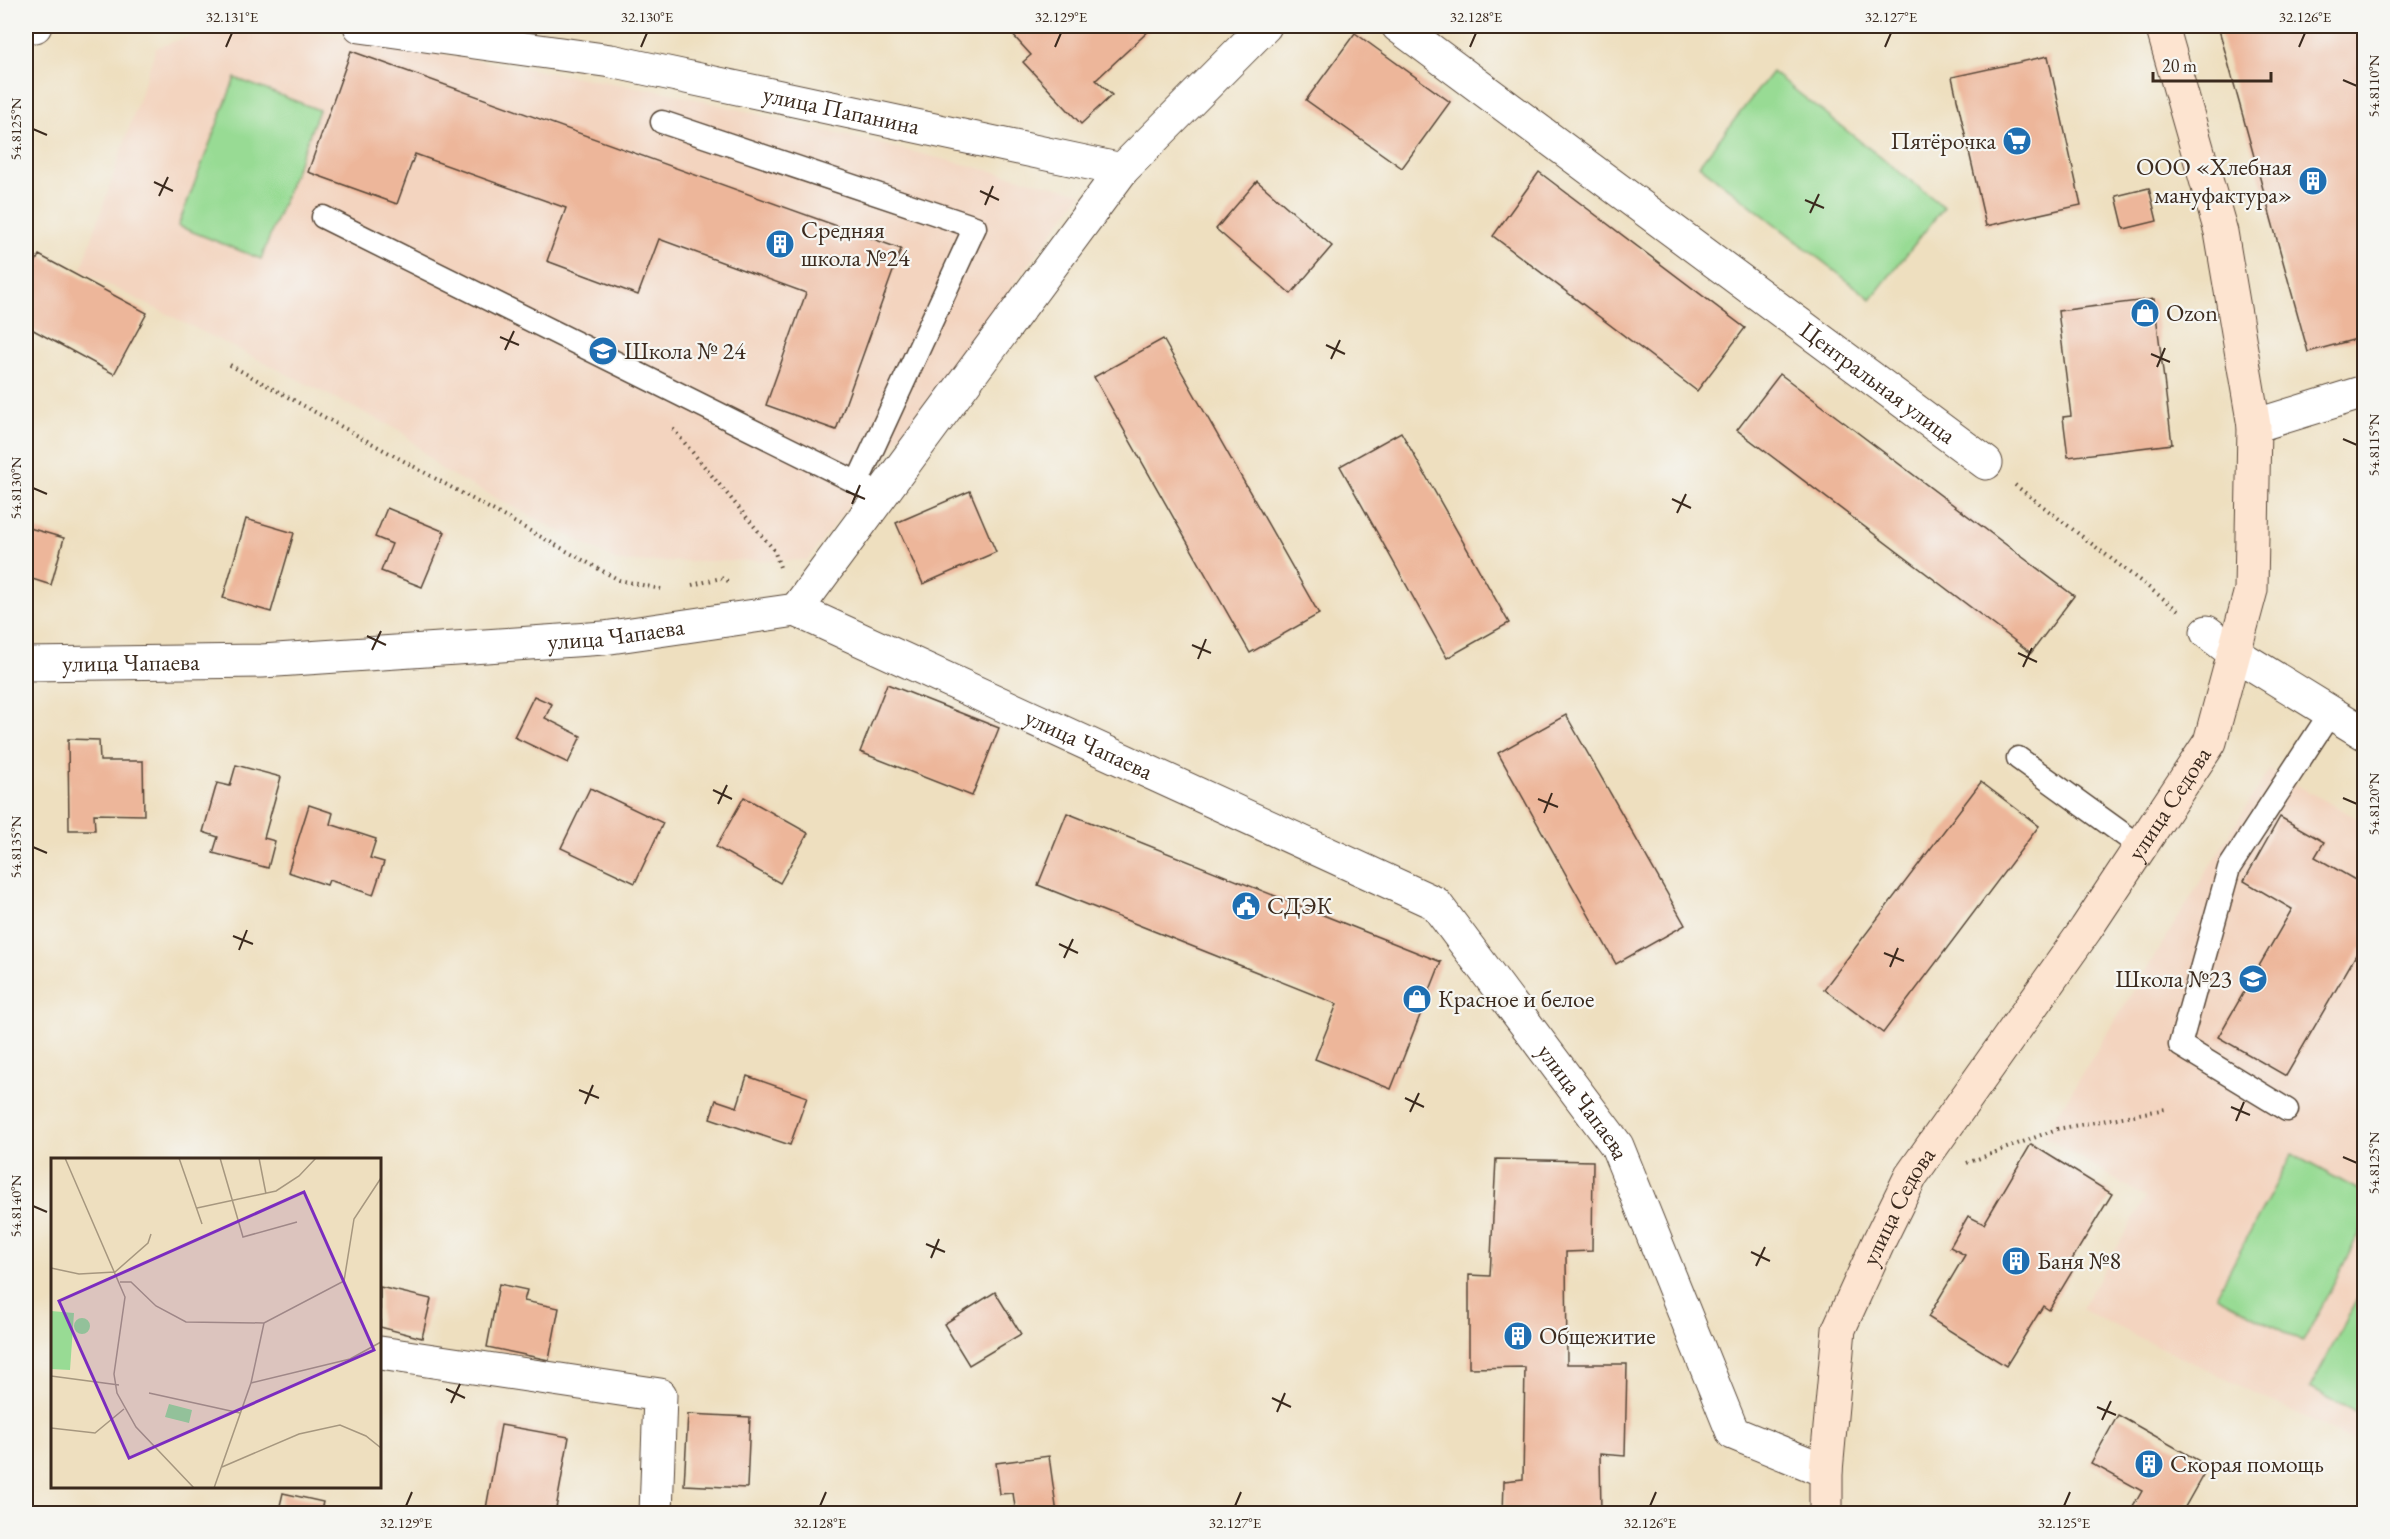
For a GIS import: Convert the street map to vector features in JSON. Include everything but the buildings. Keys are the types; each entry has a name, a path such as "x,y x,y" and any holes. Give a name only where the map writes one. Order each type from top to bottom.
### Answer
{"street":[{"path":"26,26 35,26"},
{"name":"улица Папанина","path":"360,26 611,62 1122,170"},
{"path":"796,610 869,489 1122,170 1265,26"},
{"name":"Центральная улица","path":"1398,26 1986,463"},
{"name":"улица Седова","path":"1826,1514 1826,1471 1839,1329 1911,1176 2086,929 2210,742 2253,582 2254,426 2221,232 2162,26"},
{"path":"2254,426 2364,392"},
{"name":"улица Чапаева","path":"26,664 262,661 604,638 796,610 1436,903 1617,1146 1733,1433 1826,1471"},
{"path":"2207,632 2234,653 2364,733"},
{"path":"381,1353 660,1395 656,1514"}],"lane":[{"path":"323,217 869,489 975,227 663,122"},
{"path":"2287,1110 2180,1045 2229,868 2331,712"},
{"path":"2018,758 2141,847"}],"path":[{"path":"230,365 619,580 668,591"},
{"path":"667,421 774,550 796,610"},
{"path":"1986,463 2207,632"},
{"path":"690,586 721,578 732,582"},
{"path":"1958,1166 2057,1130 2166,1109"}],"shaded area":[{"name":"Школа № 24","path":"218,26 276,26 666,92 1082,193 808,560 619,562 442,470 401,431 81,271 156,48"},
{"name":"Школа №23","path":"2269,770 2364,822 2364,1446 2081,1309 2146,1198 2044,1136"}],"green space":[{"path":"1772,72 1944,207 1871,299 1699,165"},
{"path":"235,78 319,110 261,259 178,226"},
{"path":"2292,1154 2364,1193 2364,1225 2303,1342 2216,1296"},
{"path":"2364,1287 2364,1417 2310,1388"}],"place":[{"name":"Пятёрочка","path":"2017,141"},
{"name":"ООО «Хлебная мануфактура»","path":"2313,181"},
{"name":"Средняя школа №24","path":"780,244"},
{"name":"Ozon","path":"2145,313"},
{"name":"Школа № 24","path":"603,351"},
{"name":"СДЭК","path":"1246,906"},
{"name":"Школа №23","path":"2253,979"},
{"name":"Красное и белое","path":"1417,999"},
{"name":"Баня №8","path":"2016,1261"},
{"name":"Общежитие","path":"1518,1336"},
{"name":"Скорая помощь","path":"2149,1464"}]}
